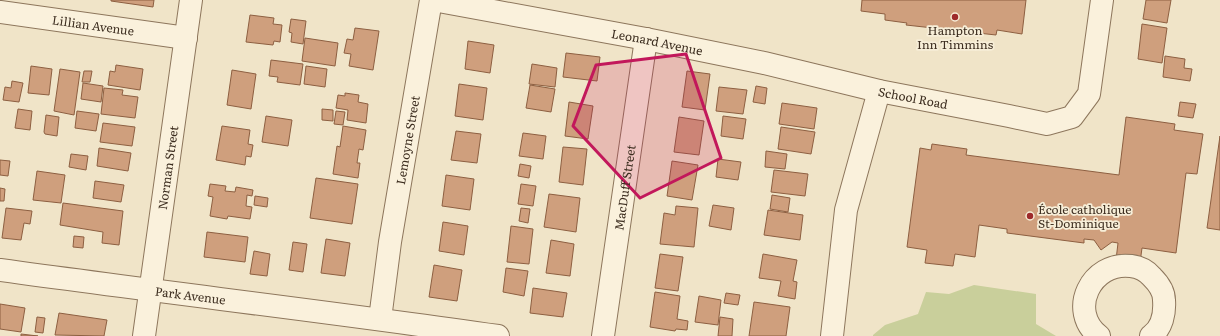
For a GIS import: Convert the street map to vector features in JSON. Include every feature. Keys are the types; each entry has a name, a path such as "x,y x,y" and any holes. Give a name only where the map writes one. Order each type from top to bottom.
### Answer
{"street":[{"name":"Norman Street","path":"144,336 191,0"},
{"name":"Leonard Avenue","path":"432,0 646,39 764,63 879,91"},
{"name":"Lemoyne Street","path":"380,319 390,242 432,0"},
{"name":"School Road","path":"832,336 846,210 879,91 1047,124 1072,117 1089,94 1102,0"},
{"name":"Lillian Avenue","path":"0,12 186,38"},
{"name":"MacDuff Street","path":"603,336 646,39"},
{"path":"1099,336 1095,333 1088,322 1084,309 1085,296 1090,284 1099,274 1110,268 1123,265 1137,267 1149,273 1159,284 1164,296 1165,310 1161,323 1151,336"},
{"name":"Park Avenue","path":"0,270 150,291 380,319 498,336"}],"highlighted area":[{"path":"686,54 721,158 640,198 573,126 596,65"}],"green space":[{"path":"974,285 1036,294 1036,324 1056,336 873,336 885,325 918,314 926,292 949,294"}],"building":[{"path":"111,0 154,0 153,7"},
{"name":"Hampton Inn Timmins","path":"862,0 1026,0 1022,34 997,30 996,35 906,25 907,23 885,20 885,14 861,11"},
{"path":"1146,0 1171,0 1167,23 1143,19"},
{"path":"250,15 274,18 273,24 282,25 280,42 274,41 273,45 246,42"},
{"path":"291,19 306,21 303,44 291,42 292,33 289,32"},
{"path":"1142,24 1167,28 1162,63 1138,59"},
{"path":"355,28 379,31 373,70 349,66 351,54 344,53 347,39 353,40"},
{"path":"305,38 338,43 335,66 302,61"},
{"path":"468,41 494,45 490,73 465,69"},
{"path":"566,53 600,57 597,81 563,77"},
{"path":"1165,56 1185,59 1184,68 1192,69 1190,81 1163,77"},
{"path":"271,60 303,64 300,85 277,82 278,77 269,76"},
{"path":"532,64 557,68 555,87 529,84"},
{"path":"116,65 143,69 140,90 108,85 110,71 115,72"},
{"path":"31,66 52,69 49,95 28,93"},
{"path":"306,66 327,69 325,87 304,84"},
{"path":"60,69 80,72 74,115 54,111"},
{"path":"232,70 256,74 251,109 227,105"},
{"path":"84,71 92,71 90,82 82,82"},
{"path":"687,71 710,74 705,110 682,107"},
{"path":"12,81 23,83 19,102 3,100 5,87 11,88"},
{"path":"83,83 103,86 101,102 81,99"},
{"path":"459,84 487,88 483,120 455,116"},
{"path":"530,85 555,89 551,112 526,108"},
{"path":"756,86 767,88 765,104 753,102"},
{"path":"719,87 747,90 743,114 716,111"},
{"path":"104,88 123,90 122,95 138,97 135,118 101,114"},
{"path":"345,93 359,95 358,102 368,104 366,123 347,120 348,110 336,108 338,95 345,96"},
{"path":"569,102 593,106 588,139 565,136"},
{"path":"1180,102 1196,104 1193,118 1178,116"},
{"path":"782,103 817,108 814,129 779,124"},
{"path":"18,109 32,111 30,130 15,128"},
{"path":"322,109 333,110 333,121 322,120"},
{"path":"77,111 99,114 96,131 75,128"},
{"path":"336,111 345,112 343,125 334,124"},
{"path":"46,115 59,117 57,136 45,134"},
{"path":"266,116 292,120 288,146 262,142"},
{"path":"723,116 746,119 743,139 721,136"},
{"path":"679,117 704,121 699,155 674,152"},
{"path":"1126,117 1175,124 1174,130 1203,134 1197,174 1186,173 1176,253 1142,248 1140,263 1116,260 1118,243 1112,242 1101,250 1094,240 1084,239 1084,243 1007,233 1007,229 979,225 975,257 955,254 953,266 925,263 927,250 907,247 920,148 931,150 932,144 967,149 966,155 1119,175"},
{"path":"103,123 135,127 132,146 100,142"},
{"path":"222,126 250,130 248,144 253,145 251,157 246,156 245,165 216,160"},
{"path":"343,126 366,130 363,150 359,149 357,163 360,163 358,178 333,174 337,146 340,147"},
{"path":"781,127 815,132 811,154 778,149"},
{"path":"456,131 481,134 477,163 451,160"},
{"path":"523,133 546,136 543,159 519,156"},
{"path":"1220,136 1220,230 1207,228"},
{"path":"563,147 587,149 583,185 559,182"},
{"path":"99,148 131,153 128,171 97,166"},
{"path":"766,151 787,154 785,169 765,167"},
{"path":"71,154 88,156 86,170 69,167"},
{"path":"718,159 741,162 738,180 716,177"},
{"path":"0,160 10,161 8,176 0,175"},
{"path":"672,161 698,165 692,200 667,196"},
{"path":"520,164 531,166 529,178 518,176"},
{"path":"774,170 808,174 805,196 771,192"},
{"path":"37,171 65,175 61,203 33,200"},
{"path":"446,175 474,179 470,210 442,206"},
{"path":"316,178 358,184 352,224 310,218"},
{"path":"95,181 124,185 121,202 93,198"},
{"path":"210,184 226,186 225,191 235,192 236,187 253,190 252,196 247,195 246,206 252,207 250,219 228,216 227,219 210,216 213,197 208,196"},
{"path":"521,184 536,186 533,206 518,204"},
{"path":"0,188 5,189 4,201 0,201"},
{"path":"549,194 580,198 576,232 544,227"},
{"path":"772,195 790,198 788,212 770,209"},
{"path":"255,196 268,198 267,207 254,205"},
{"path":"63,203 123,211 119,245 102,243 103,232 60,225"},
{"path":"713,205 734,208 731,230 709,226"},
{"path":"676,206 698,208 694,247 660,244 664,213 675,215"},
{"path":"6,208 32,211 30,224 24,223 21,240 2,238"},
{"path":"521,208 530,209 528,223 519,221"},
{"path":"768,210 803,215 800,240 764,235"},
{"path":"443,222 468,226 464,255 439,251"},
{"path":"511,226 533,229 529,264 507,262"},
{"path":"207,232 248,237 245,262 204,257"},
{"path":"74,236 84,237 83,248 73,247"},
{"path":"326,239 350,243 345,276 321,273"},
{"path":"551,240 574,244 570,276 546,273"},
{"path":"293,242 307,244 303,272 289,270"},
{"path":"254,251 270,254 267,276 250,274"},
{"path":"660,254 683,257 678,291 655,288"},
{"path":"763,254 797,260 793,281 797,282 795,299 778,296 781,281 759,278"},
{"path":"434,265 462,270 457,301 429,297"},
{"path":"506,268 528,271 524,296 503,292"},
{"path":"533,288 567,293 563,317 530,313"},
{"path":"655,292 680,296 677,319 688,321 687,330 676,329 675,331 650,327"},
{"path":"726,293 740,295 738,305 724,303"},
{"path":"699,296 721,300 718,325 695,322"},
{"path":"754,302 790,307 786,336 749,336"},
{"path":"0,304 25,308 21,332 0,329"},
{"path":"59,313 107,320 104,336 55,335"},
{"path":"37,317 45,318 43,333 35,332"},
{"path":"720,317 733,319 732,336 718,336"},
{"path":"21,334 38,336 21,336"}],"place":[{"name":"Hampton Inn Timmins","path":"955,17"},
{"name":"École catholique St-Dominique","path":"1030,216"}]}
